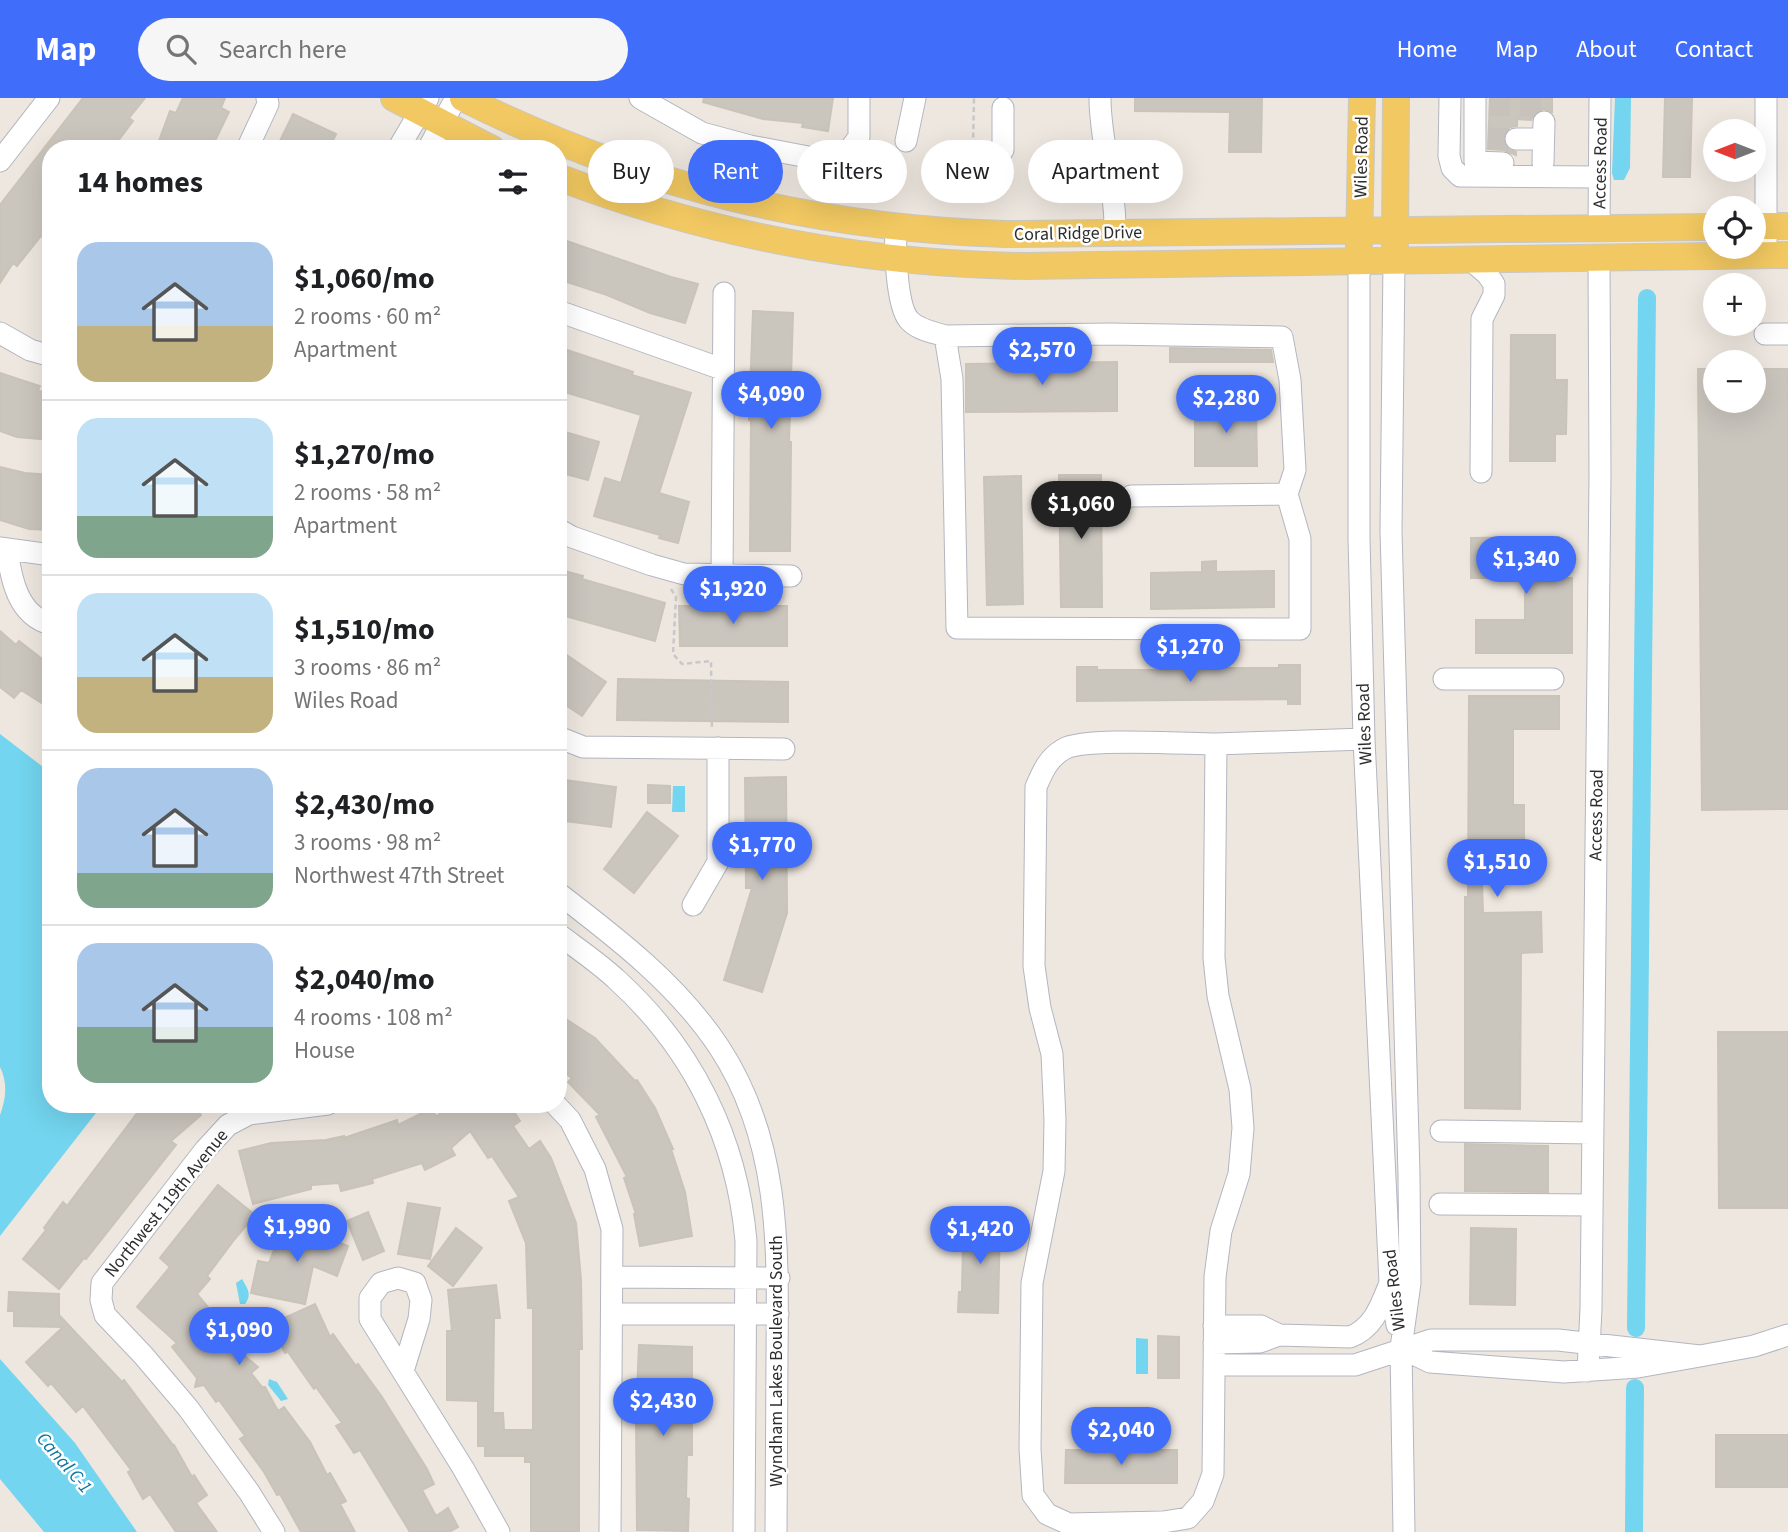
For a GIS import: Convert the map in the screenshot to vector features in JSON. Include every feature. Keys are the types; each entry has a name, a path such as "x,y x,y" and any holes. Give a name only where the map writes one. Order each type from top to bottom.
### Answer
{"main road":[{"path":"394,98 429,112 477,140"},
{"name":"Coral Ridge Drive","path":"463,98 552,140"},
{"name":"Wiles Road","path":"1359,262 1362,98"},
{"name":"Wiles Road","path":"1394,261 1396,98"},
{"name":"Coral Ridge Drive","path":"567,145 657,178 772,207 896,227 1006,234 1703,227"},
{"name":"Coral Ridge Drive","path":"567,180 632,204 719,228 818,249 895,260 974,265 1777,255"}],"street":[{"path":"0,161 49,98"},
{"path":"251,140 268,104 267,98"},
{"path":"406,140 429,112 456,98"},
{"path":"640,98 702,133 750,146 829,161 848,152 859,137 859,98"},
{"path":"906,140 915,98"},
{"path":"1100,98 1101,132 1116,205 1115,232"},
{"path":"1450,98 1449,156 1452,168 1460,176 1543,170"},
{"name":"Access Road","path":"1599,228 1600,98"},
{"path":"1766,98 1769,226 1777,255"},
{"path":"1480,103 1481,138 1475,162 1600,177"},
{"path":"1003,108 1003,140"},
{"path":"428,140 429,112"},
{"path":"1516,139 1544,131 1543,170"},
{"path":"896,227 895,260 900,301 908,320 922,329 945,336 1110,334 1282,337 1290,380 1295,470 1287,494 1300,539 1300,629 957,628 952,379 945,336"},
{"name":"Access Road","path":"1588,1371 1600,504 1600,259"},
{"path":"1471,260 1494,284 1494,295 1482,319 1481,472"},
{"name":"Wiles Road","path":"1394,261 1391,531 1410,1283 1401,1348"},
{"name":"Wiles Road","path":"1359,262 1359,525 1364,739 1390,1283 1401,1348 1404,1532"},
{"path":"722,576 724,293"},
{"path":"567,314 722,369"},
{"path":"0,333 30,350 42,353"},
{"path":"1766,334 1788,334"},
{"path":"1131,496 1287,494"},
{"path":"567,534 684,574 791,576"},
{"path":"42,554 4,549 11,582 24,606 42,621"},
{"path":"1444,679 1553,679"},
{"path":"1216,744 1214,958 1218,996 1240,1089 1243,1128 1239,1174 1221,1231 1215,1277 1213,1474 1203,1501 1188,1518 1163,1522 1069,1524 1047,1514 1034,1495 1030,1449 1032,1283 1055,1158 1052,1054 1040,1008 1034,966 1036,787 1047,762 1067,747 1090,742 1216,744 1364,739"},
{"path":"567,741 583,747 715,743 784,749"},
{"path":"693,905 718,862 715,743"},
{"name":"Wyndham Lakes Boulevard South","path":"567,900 619,940 675,994 719,1048 751,1110 765,1160 776,1220 779,1278 776,1532"},
{"name":"Wyndham Lakes Boulevard South","path":"567,941 616,978 640,1002 690,1065 708,1096 730,1152 743,1209 747,1278 744,1532"},
{"name":"Northwest 119th Avenue","path":"257,1113 249,1114 228,1125 205,1150 102,1283 100,1300 105,1315 188,1408 249,1492 274,1532"},
{"path":"563,1113 570,1120 595,1169 612,1229 610,1532"},
{"path":"1441,1131 1593,1133"},
{"path":"1440,1204 1592,1205"},
{"path":"613,1277 779,1278"},
{"path":"1214,1334 1260,1342 1279,1335 1339,1338 1359,1333 1373,1320 1390,1283"},
{"path":"612,1314 778,1314"},
{"path":"1214,1334 1261,1326 1279,1335"},
{"path":"1401,1348 1430,1362 1553,1372 1588,1371 1638,1367 1700,1356 1754,1346 1788,1335"},
{"path":"1214,1365 1355,1365 1431,1340 1558,1340 1700,1356"},
{"path":"1250,1342 1250,1365"},
{"path":"403,1371 499,1532"}],"path":[{"path":"973,140 974,98"},
{"path":"671,589 676,597 673,654 682,664 711,661 715,743"}],"water":[{"path":"1615,98 1631,98 1630,168 1624,180 1614,180 1612,173"},
{"path":"0,734 42,766 42,1113 96,1113 0,1236 0,1115 5,1091 0,1067"},
{"path":"673,786 685,786 685,812 672,812"},
{"path":"242,1279 248,1292 245,1304 240,1304 236,1283"},
{"path":"1136,1338 1148,1339 1148,1374 1136,1374"},
{"name":"Canal C-1","path":"0,1359 75,1443 137,1532 44,1532 0,1479"},
{"path":"269,1379 277,1382 288,1399 281,1401 268,1385"}],"building":[{"path":"83,98 145,98 129,118 133,121 119,140 50,140"},
{"path":"183,98 225,98 221,108 229,112 215,140 159,140 170,111 176,113"},
{"path":"704,98 833,98 828,131 802,127 803,123 763,119 703,102"},
{"path":"1135,98 1262,98 1261,152 1229,152 1230,112 1135,111"},
{"path":"1490,98 1552,98 1552,112 1544,109 1537,111 1531,120 1517,119 1517,126 1510,127 1505,132 1504,145 1516,152 1516,155 1504,150 1488,149"},
{"path":"1665,98 1692,98 1690,177 1663,177"},
{"path":"293,114 336,134 333,140 280,140"},
{"path":"42,151 42,237 17,266 13,263 0,283 0,205"},
{"path":"567,241 698,284 685,323 650,313 567,282"},
{"path":"753,311 793,313 789,442 790,551 750,551 749,420"},
{"path":"1511,335 1555,335 1555,380 1567,380 1566,434 1555,434 1555,461 1510,461"},
{"path":"1170,348 1271,350 1273,362 1170,362"},
{"path":"567,350 633,372 632,375 691,393 659,493 689,502 678,543 659,538 660,535 594,516 605,478 621,483 641,415 567,393"},
{"path":"1117,362 1117,411 966,412 966,364"},
{"path":"1698,369 1703,369 1703,413 1766,413 1766,369 1788,369 1788,809 1702,810"},
{"path":"0,373 40,386 38,391 42,391 42,439 17,437 0,431"},
{"path":"1195,404 1256,404 1257,466 1195,466"},
{"path":"567,433 599,442 588,480 567,474"},
{"path":"0,467 42,474 42,530 29,529 0,520"},
{"path":"1059,475 1101,475 1102,607 1061,607"},
{"path":"1021,476 1023,604 987,605 984,477"},
{"path":"1559,537 1559,578 1572,578 1572,653 1476,653 1476,620 1525,620 1525,578 1471,578 1471,538"},
{"path":"1216,561 1216,572 1274,571 1274,607 1151,609 1151,573 1202,572 1202,562"},
{"path":"567,572 583,576 582,579 665,603 655,641 567,617"},
{"path":"679,606 787,606 787,646 680,646"},
{"path":"0,631 16,645 19,641 42,659 42,703 21,690 14,698 0,687"},
{"path":"567,655 606,682 582,716 567,706"},
{"path":"1279,665 1300,665 1300,704 1288,704 1288,699 1077,701 1077,667 1097,667 1097,670 1167,670 1206,666 1279,668"},
{"path":"618,679 788,682 788,722 617,720"},
{"path":"1469,696 1559,696 1559,729 1513,729 1513,805 1524,805 1524,881 1482,881 1483,913 1541,912 1542,952 1521,953 1520,1109 1465,1108"},
{"path":"786,777 787,913 762,992 724,980 752,888 746,888 745,778"},
{"path":"567,780 616,787 611,827 567,821"},
{"path":"648,785 670,786 670,803 648,803"},
{"path":"647,812 678,836 634,893 604,869"},
{"path":"567,1020 595,1038 635,1081 637,1080 655,1108 673,1149 685,1192 692,1236 640,1246 636,1214 624,1178 627,1177 596,1117 600,1115 568,1082 572,1078 567,1075"},
{"path":"1718,1032 1788,1032 1788,1208 1719,1208"},
{"path":"137,1113 201,1115 171,1141 176,1145 59,1289 23,1259 46,1230 44,1228 63,1202 67,1206"},
{"path":"422,1113 434,1113 436,1117 440,1113 515,1113 520,1121 513,1126 529,1149 540,1141 551,1158 576,1223 581,1280 582,1349 579,1349 579,1532 531,1532 531,1462 525,1462 525,1456 485,1456 485,1446 478,1446 478,1401 447,1400 447,1331 452,1331 448,1290 496,1285 500,1318 494,1318 493,1413 503,1413 504,1430 533,1430 533,1308 528,1308 526,1243 509,1201 519,1197 492,1156 488,1158 470,1131 451,1148 455,1155 425,1170 422,1163 372,1179 373,1183 341,1191 339,1183 311,1185 311,1189 253,1204 239,1151 271,1143 344,1138 397,1120 398,1125"},
{"path":"1465,1144 1548,1146 1548,1192 1465,1191"},
{"path":"218,1185 255,1215 207,1276 210,1279 197,1294 225,1328 232,1332 234,1341 247,1358 258,1367 251,1373 262,1387 265,1387 278,1411 284,1407 310,1442 327,1475 330,1473 346,1501 340,1504 355,1532 301,1532 280,1494 277,1495 240,1439 245,1436 219,1400 216,1402 204,1385 195,1387 197,1378 172,1347 177,1343 137,1307 170,1267 160,1258"},
{"path":"408,1203 440,1208 430,1259 398,1254"},
{"path":"368,1212 384,1251 363,1260 347,1221"},
{"path":"960,1219 1000,1220 998,1313 958,1312 959,1292 962,1292 963,1240 960,1240"},
{"path":"285,1221 348,1246 337,1276 313,1266 305,1304 251,1293 258,1261 269,1263"},
{"path":"456,1228 482,1248 453,1286 428,1266"},
{"path":"1471,1228 1516,1229 1515,1305 1470,1304"},
{"path":"9,1292 59,1294 59,1315 122,1382 124,1380 174,1445 192,1477 194,1475 207,1495 196,1503 217,1532 176,1532 150,1494 143,1499 128,1472 131,1470 83,1406 76,1412 51,1383 48,1386 26,1362 63,1327 14,1326 14,1311 8,1311"},
{"path":"315,1304 330,1337 333,1334 356,1366 358,1364 427,1469 434,1484 422,1490 436,1516 448,1508 458,1527 449,1532 410,1532 360,1450 354,1453 336,1426 342,1423 288,1352 285,1353 271,1324"},
{"path":"1158,1336 1179,1337 1179,1378 1158,1378"},
{"path":"639,1345 692,1347 692,1380 685,1379 684,1423 692,1423 692,1455 687,1455 688,1531 637,1530 636,1416"},
{"path":"1716,1435 1788,1435 1788,1487 1716,1487"},
{"path":"1066,1450 1156,1453 1156,1450 1177,1450 1177,1483 1065,1483"}],"waterway":[{"path":"1636,1328 1647,298"},
{"path":"1634,1532 1635,1388"}],"tunnel":[{"path":"1489,105 1544,106"},
{"path":"1488,138 1516,139"}]}
